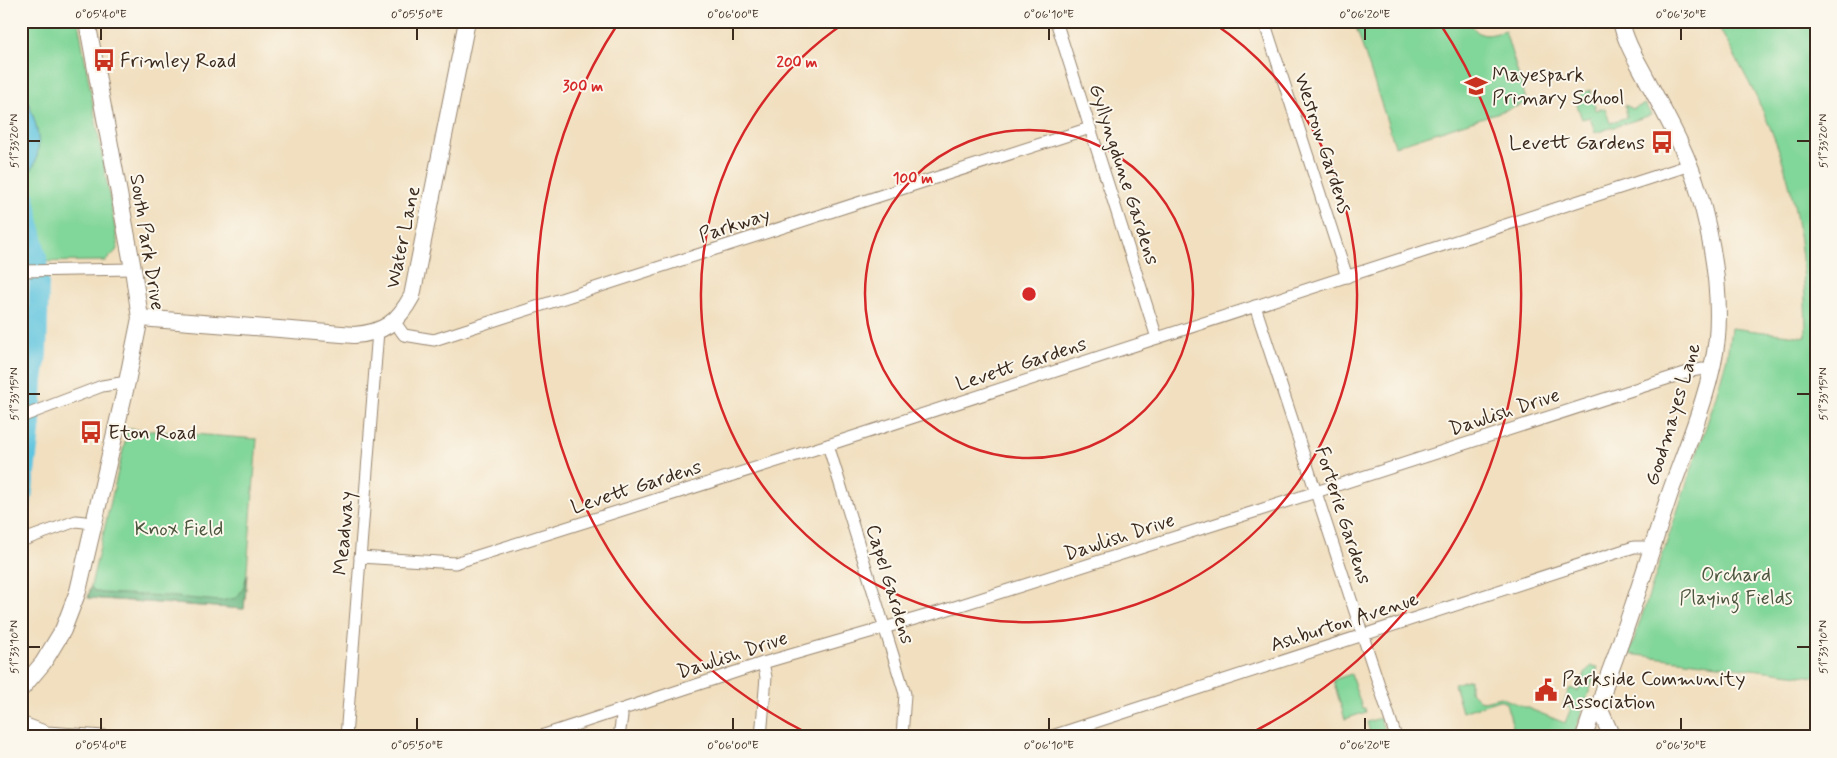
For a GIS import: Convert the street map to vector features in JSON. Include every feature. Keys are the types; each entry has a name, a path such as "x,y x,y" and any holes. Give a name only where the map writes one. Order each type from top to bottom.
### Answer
{"street":[{"name":"South Park Drive","path":"21,689 43,663 63,630 78,591 140,318 134,269 87,21"},
{"name":"Water Lane","path":"140,318 354,335 378,331 386,328 394,321 412,296 467,21"},
{"name":"Gyllyngdune Gardens","path":"1056,21 1157,338"},
{"name":"Westrow Gardens","path":"1264,21 1347,277"},
{"name":"Goodmayes Lane","path":"1584,737 1592,713 1599,708 1606,682 1711,371 1717,332 1716,283 1705,216 1690,165 1625,36 1621,21"},
{"name":"Parkway","path":"394,321 404,335 434,340 1090,128"},
{"name":"Levett Gardens","path":"360,557 455,564 1690,165"},
{"path":"21,271 134,269"},
{"name":"Forterie Gardens","path":"1255,306 1364,634 1396,737"},
{"name":"Meadway","path":"346,737 378,331"},
{"name":"Dawlish Drive","path":"538,737 763,663 939,612 1691,371 1703,369 1711,371"},
{"path":"21,417 102,386 127,382"},
{"name":"Capel Gardens","path":"828,445 905,694 902,737"},
{"path":"23,541 76,521 93,523"},
{"name":"Ashburton Avenue","path":"1049,737 1634,547 1644,546 1651,549"},
{"path":"760,737 766,677 763,663"},
{"path":"1599,708 1612,737"},
{"path":"620,710 622,716 620,737"},
{"path":"21,722 47,732 118,737"}],"green space":[{"path":"21,21 78,21 118,245 116,251 106,261 21,262"},
{"name":"Mayespark Primary School","path":"1374,21 1426,21 1428,28 1448,21 1469,21 1476,31 1484,35 1505,31 1527,103 1395,146 1356,27"},
{"name":"Orchard Playing Fields","path":"1715,21 1816,21 1816,677 1629,654 1714,403 1727,357 1731,328 1806,337 1800,240 1785,168 1771,129 1756,97 1741,66"},
{"path":"1590,90 1596,110 1605,108 1610,123 1627,117 1625,105 1633,109 1645,104 1651,115 1595,133 1590,117 1582,119 1577,105 1580,95"},
{"name":"Knox Field","path":"128,429 257,439 244,609 88,598"},
{"path":"247,575 244,609 88,598 91,587 95,591 102,593 220,601 236,598 243,589"},
{"path":"1592,666 1598,667 1573,737 1516,737 1506,703 1499,700 1462,712 1454,684 1470,679 1470,691 1479,700 1484,701 1500,697 1565,723 1571,708 1563,705 1570,688 1578,691 1586,671"},
{"path":"1351,674 1362,708 1365,708 1366,712 1345,719 1333,680"},
{"path":"1380,718 1386,736 1371,737 1367,722"}],"water":[{"path":"21,86 36,123 38,153 34,166 21,183"}],"waterway":[{"path":"21,507 37,354 39,284 37,259 22,183"}],"place":[{"name":"Frimley Road","path":"104,60"},
{"name":"Mayespark Primary School","path":"1476,86"},
{"name":"Levett Gardens","path":"1662,142"},
{"name":"Eton Road","path":"91,432"},
{"name":"Parkside Community Association","path":"1546,690"}]}
